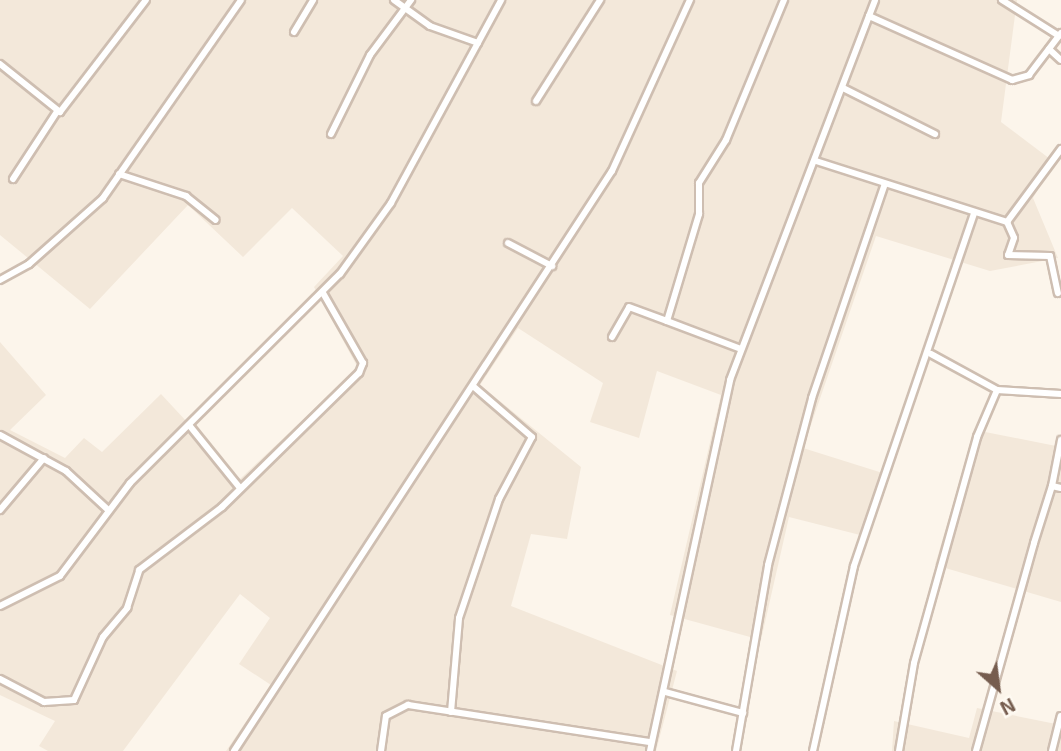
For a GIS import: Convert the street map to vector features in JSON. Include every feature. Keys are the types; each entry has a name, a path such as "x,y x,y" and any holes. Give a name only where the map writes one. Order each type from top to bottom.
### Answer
{"street":[{"path":"13,179 56,113 86,86 146,0"},
{"path":"0,280 52,245 120,174 241,0"},
{"path":"294,32 313,0"},
{"path":"394,0 430,26 478,43"},
{"path":"331,134 370,55 407,9 411,0"},
{"path":"0,606 60,576 107,509 323,293 384,215 501,0"},
{"path":"536,102 600,0"},
{"path":"234,751 552,266 629,142 690,0"},
{"path":"667,321 699,214 699,183 726,140 784,0"},
{"path":"650,751 665,692 713,438 741,349 816,161 876,0"},
{"path":"869,16 1013,80 1029,75 1060,34 1002,0"},
{"path":"1049,49 1061,60"},
{"path":"0,64 56,113"},
{"path":"843,88 935,134"},
{"path":"1007,222 1061,149"},
{"path":"816,161 974,214 1007,222"},
{"path":"120,174 186,195 216,220"},
{"path":"736,751 754,626 812,398 884,184"},
{"path":"813,751 854,566 931,354 974,214"},
{"path":"1007,222 1014,238 1009,255 1050,256 1058,293"},
{"path":"508,243 552,266"},
{"path":"0,679 33,698 72,702 103,637 127,608 135,574 240,488 362,369 323,293"},
{"path":"612,337 629,307 741,349"},
{"path":"931,354 997,390 1061,394"},
{"path":"451,712 459,618 499,499 533,437 473,386"},
{"path":"899,751 914,663 977,437 997,390"},
{"path":"189,425 240,488"},
{"path":"0,435 44,458 107,509"},
{"path":"976,751 1052,486 1061,440"},
{"path":"0,510 44,458"},
{"path":"1052,486 1061,488"},
{"path":"665,692 743,713"},
{"path":"381,751 386,716 396,708 451,712 651,742"},
{"path":"1052,751 1061,716"}],"shaded area":[{"path":"0,0 1017,0 1001,122 1054,162 1033,198 1058,258 990,271 876,236 803,448 889,475 868,537 789,517 761,640 670,615 721,395 657,371 639,438 590,422 603,383 518,328 480,385 581,467 567,539 531,534 511,606 677,671 656,751 226,751 271,685 239,664 270,618 240,594 123,751 48,751 39,746 55,721 0,695 0,342 46,395 10,430 65,458 84,438 102,452 161,394 240,479 358,368 314,287 343,256 292,208 243,257 188,205 90,309 0,235"},
{"path":"975,430 1061,447 1061,602 935,565"},
{"path":"977,708 1061,725 1061,751 892,751 894,721 969,738"}]}
